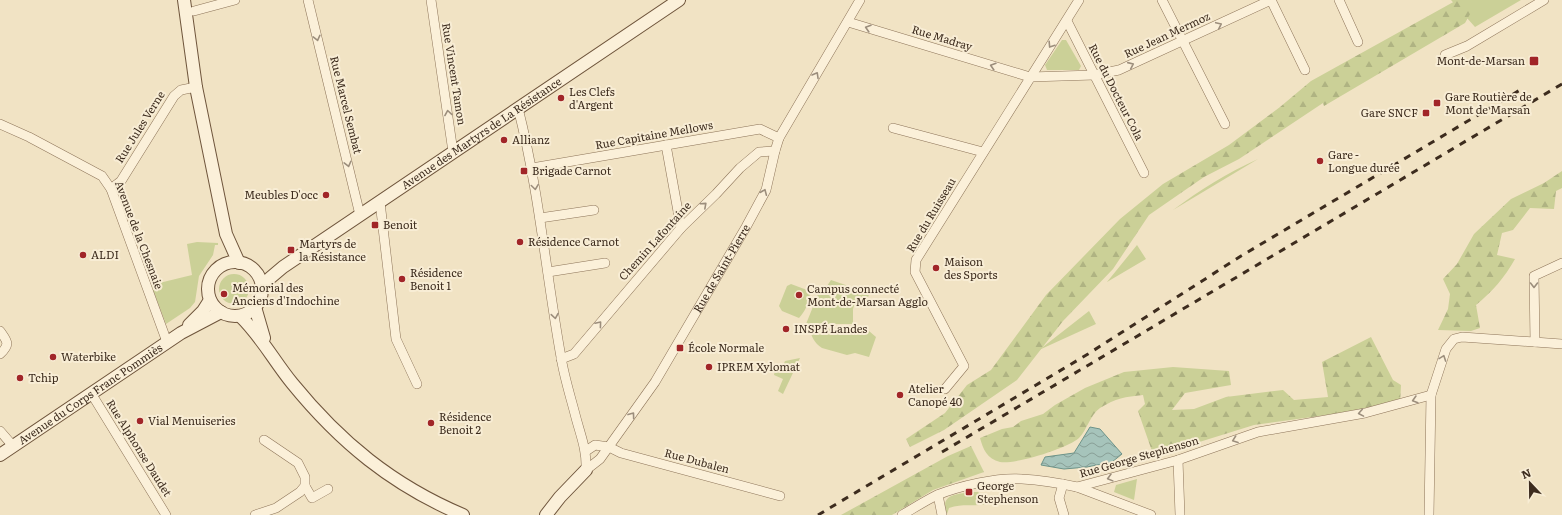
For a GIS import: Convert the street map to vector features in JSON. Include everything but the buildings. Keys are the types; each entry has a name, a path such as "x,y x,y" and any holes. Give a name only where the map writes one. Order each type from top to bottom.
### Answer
{"main road":[{"path":"184,0 196,87 227,237 239,263"},
{"name":"Avenue des Martyrs de La Résistance","path":"262,289 270,278 283,267 679,0"},
{"path":"222,265 227,237"},
{"path":"239,263 251,268 258,276 262,289 259,301 255,307 240,316 233,316 221,312 214,307 210,300 208,290 209,281 222,265 239,263"},
{"name":"Avenue des Martyrs de La Résistance","path":"251,268 270,270 283,267"},
{"name":"Avenue du Corps Franc Pommiès","path":"181,333 203,311 210,300"},
{"path":"255,307 267,347"},
{"name":"Avenue du Corps Franc Pommiès","path":"0,455 167,342 221,312"},
{"path":"240,316 267,347 277,364 307,402 357,451 420,495 463,515"},
{"name":"Rue de Saint-Pierre","path":"546,515 560,497 586,470"}],"street":[{"path":"194,11 235,0"},
{"name":"Rue Marcel Sembat","path":"308,0 360,215"},
{"name":"Rue Vincent Tamon","path":"431,0 453,152"},
{"name":"Rue de Saint-Pierre","path":"586,470 600,459 655,382 746,227 766,190 779,138 860,0"},
{"name":"Rue du Ruisseau","path":"945,389 964,366 915,272 916,260 1079,0"},
{"path":"1162,0 1225,124"},
{"path":"1271,0 1305,70"},
{"name":"Rue Jean Mermoz","path":"1094,75 1118,70 1271,0"},
{"path":"1339,0 1358,42"},
{"path":"1445,55 1467,46 1544,0"},
{"name":"Rue du Docteur Cola","path":"1067,21 1144,173"},
{"name":"Rue Madray","path":"848,22 1030,77"},
{"path":"1030,77 1094,75"},
{"name":"Rue Jules Verne","path":"111,189 120,181 174,96 181,90 196,87"},
{"path":"518,108 532,168 561,359 586,451 586,470"},
{"name":"Avenue de la Chesnaie","path":"0,124 29,137 102,176 111,189 167,342"},
{"path":"893,128 983,152"},
{"name":"Rue Capitaine Mellows","path":"532,168 760,129 779,138"},
{"path":"666,145 681,228"},
{"name":"Chemin Lafontaine","path":"561,359 574,354 681,228 740,168 759,152 775,151"},
{"path":"380,202 396,339 417,384"},
{"path":"540,218 594,210"},
{"path":"548,272 605,263"},
{"path":"1534,342 1534,276 1562,263"},
{"path":"0,331 7,341 5,349 0,354"},
{"path":"1429,515 1432,396 1446,350 1454,339 1462,337 1562,344"},
{"name":"Rue Alphonse Daudet","path":"91,393 166,515"},
{"name":"Rue George Stephenson","path":"902,515 938,495 965,487 994,481 1021,479 1077,487 1178,460 1258,432 1365,413 1432,396"},
{"path":"0,431 13,446"},
{"path":"264,440 298,463 305,477 305,486 312,498 328,489"},
{"path":"586,451 595,445 609,446"},
{"name":"Rue Dubalen","path":"609,446 621,452 780,496"},
{"path":"1178,460 1180,515"},
{"path":"1063,484 1059,498 1064,515"},
{"path":"255,515 276,508 300,492 305,486"},
{"path":"1077,487 1151,515"},
{"path":"938,495 942,515"}],"green space":[{"path":"1451,0 1521,0 1475,27"},
{"path":"1457,0 1478,0 1465,23 1324,106 1323,103 1239,159 1204,177 1149,215 1113,269 1063,321 1017,380 944,430 910,447 906,439 945,413 967,385 991,370 1046,295 1120,219 1163,184 1229,145 1280,107 1311,81"},
{"path":"1062,40 1066,40 1081,66 1079,70 1047,70 1045,65"},
{"path":"1258,159 1173,210 1214,182"},
{"path":"1562,171 1562,188 1556,191 1554,209 1530,208 1513,230 1502,233 1497,255 1515,259 1498,284 1476,305 1480,328 1471,331 1438,330 1448,309 1450,294 1443,279 1457,264 1474,234 1511,199 1544,183"},
{"path":"197,242 218,243 218,245 215,245 213,255 199,276 195,302 190,308 166,324 151,285 192,275 187,244"},
{"path":"1137,245 1146,259 1107,282"},
{"path":"234,274 245,278 249,289 245,300 234,304 223,300 219,289 223,278"},
{"path":"831,280 866,292 869,296 855,303 853,309 853,324 806,324 821,287 823,285 827,286"},
{"path":"791,284 807,290 810,294 806,307 799,318 782,311 779,306 787,286"},
{"path":"1089,311 1096,324 1039,350"},
{"path":"809,328 856,330 861,328 863,333 869,331 876,337 869,357 855,353 847,355 819,346 814,340"},
{"path":"1371,337 1393,380 1401,385 1400,405 1254,425 1164,453 1153,454 1138,411 1145,404 1143,395 1121,398 1100,408 1079,438 1053,451 1041,455 1017,461 996,461 986,453 980,438 1002,429 1013,427 1021,421 1043,414 1055,405 1085,388 1124,372 1173,367 1229,371 1231,385 1185,393 1172,410 1194,409 1226,397 1283,390 1294,400 1328,397 1322,362"},
{"path":"800,358 783,394 778,391 783,379 774,375 775,370 783,366 785,361"},
{"path":"971,446 984,472 933,490 892,515 841,515 948,456"},
{"path":"1137,479 1134,500 1114,492 1116,485"},
{"path":"978,492 986,504 963,505 949,508 947,514 945,502 947,499 951,496"}],"water":[{"path":"1090,427 1100,429 1122,454 1112,462 1087,467 1064,469 1041,465 1045,457 1074,453"}],"railway":[{"path":"942,452 1562,84"},
{"path":"818,515 1088,354 1241,256 1520,90"}],"place":[{"name":"Mont-de-Marsan","path":"1534,61"},
{"name":"Les Clefs d'Argent","path":"561,98"},
{"name":"Gare Routière de Mont de Marsan","path":"1437,103"},
{"name":"Gare SNCF","path":"1426,113"},
{"name":"Allianz","path":"504,140"},
{"name":"Gare - Longue durée","path":"1320,161"},
{"name":"Brigade Carnot","path":"524,171"},
{"name":"Meubles D'occ","path":"326,195"},
{"name":"Benoit","path":"375,225"},
{"name":"Résidence Carnot","path":"520,242"},
{"name":"Martyrs de la Résistance","path":"291,250"},
{"name":"ALDI","path":"83,255"},
{"name":"Maison des Sports","path":"936,268"},
{"name":"Résidence Benoit 1","path":"402,279"},
{"name":"Mémorial des Anciens d'Indochine","path":"224,294"},
{"name":"Campus connecté Mont-de-Marsan Agglo","path":"799,295"},
{"name":"INSPÉ Landes","path":"786,329"},
{"name":"École Normale","path":"680,348"},
{"name":"Waterbike","path":"53,357"},
{"name":"IPREM Xylomat","path":"709,367"},
{"name":"Tchip","path":"20,378"},
{"name":"Atelier Canopé 40","path":"900,395"},
{"name":"Vial Menuiseries","path":"140,421"},
{"name":"Résidence Benoit 2","path":"431,423"},
{"name":"George Stephenson","path":"969,492"}]}
